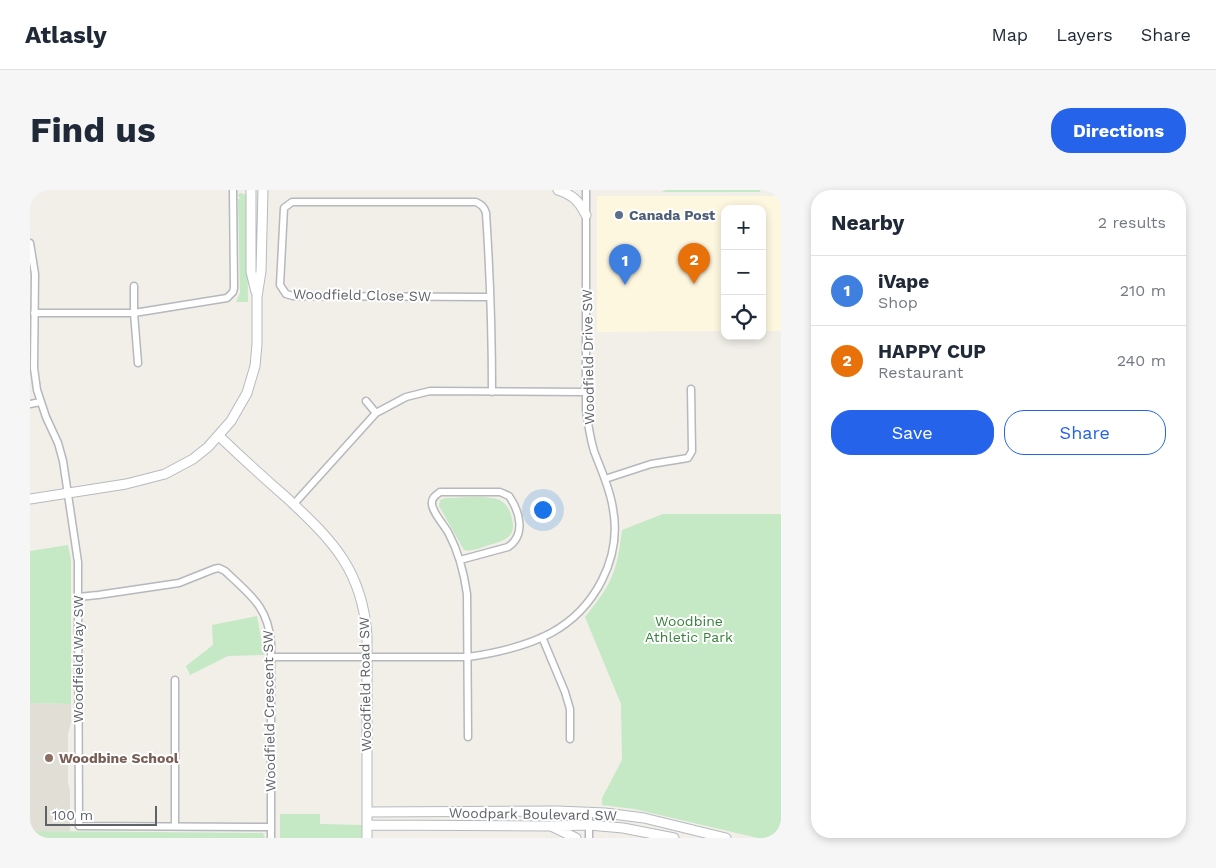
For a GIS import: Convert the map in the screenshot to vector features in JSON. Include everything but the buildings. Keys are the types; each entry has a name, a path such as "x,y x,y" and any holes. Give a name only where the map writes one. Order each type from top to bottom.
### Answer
{"street":[{"path":"34,313 134,313 231,296 234,288 232,190"},
{"path":"251,190 251,272 257,297"},
{"path":"30,499 126,484 165,474 192,459 219,436 239,407 255,366 257,297 261,271 263,190"},
{"path":"558,190 570,194 577,199 586,215"},
{"name":"Woodfield Drive SW","path":"271,657 468,657 484,655 542,637 563,625 582,609 596,592 605,574 613,546 615,523 612,500 589,434 586,410 586,190"},
{"name":"Woodfield Close SW","path":"490,297 293,296 286,294 280,285 284,208 292,202 476,202 481,204 486,213 490,297 492,392"},
{"name":"Woodfield Way SW","path":"30,243 35,274 34,368 37,390 40,402 58,443 78,562 79,826 175,826"},
{"path":"134,286 138,363"},
{"path":"605,479 651,464 688,458 692,451 691,389"},
{"path":"293,505 376,414 406,397 430,391 586,392"},
{"path":"366,400 376,414"},
{"path":"30,404 40,402"},
{"name":"Woodfield Road SW","path":"219,436 329,539 354,577 364,608 367,657 367,838"},
{"path":"460,560 508,547 514,543 519,534 520,523 509,496 500,492 440,492 434,497 432,506 449,534 460,560 468,594 468,737"},
{"name":"Woodfield Crescent SW","path":"78,597 179,583 214,569 222,569 256,600 263,610 270,631 271,838"},
{"path":"542,637 565,692 570,709 570,739"},
{"path":"175,680 175,826 271,826"},
{"name":"Woodpark Boulevard SW","path":"366,812 589,812 644,818 726,838"},
{"path":"589,812 589,838"},
{"name":"Woodpark Boulevard SW","path":"366,825 589,825 623,828 674,838"},
{"path":"551,826 576,838"}],"shaded area":[{"path":"597,196 781,196 781,331 766,331 766,205 721,205 721,331 597,332"},
{"name":"Woodbine School","path":"30,703 71,704 71,723 68,734 70,831 30,831"}],"green space":[{"path":"666,190 760,190 760,192 662,192"},
{"path":"240,193 247,195 248,302 236,302 240,293 238,199 240,199 238,195"},
{"path":"485,497 503,502 510,512 512,532 500,542 473,550 464,550 439,506 440,500 446,498"},
{"name":"Woodbine Athletic Park","path":"663,514 781,514 781,838 758,838 634,809 602,805 602,798 622,760 621,704 585,617 612,577 618,557 622,530"},
{"path":"68,545 71,560 71,704 30,703 30,551"},
{"path":"257,616 264,655 228,656 190,675 186,666 213,645 212,625"},
{"path":"280,814 320,814 320,824 362,825 362,838 280,838"},
{"path":"30,831 263,833 265,838 30,838"}],"place":[{"name":"Canada Post","path":"619,215"},
{"name":"HAPPY CUP","path":"694,284"},
{"name":"iVape","path":"625,285"},
{"name":"Woodbine School","path":"49,758"}]}
